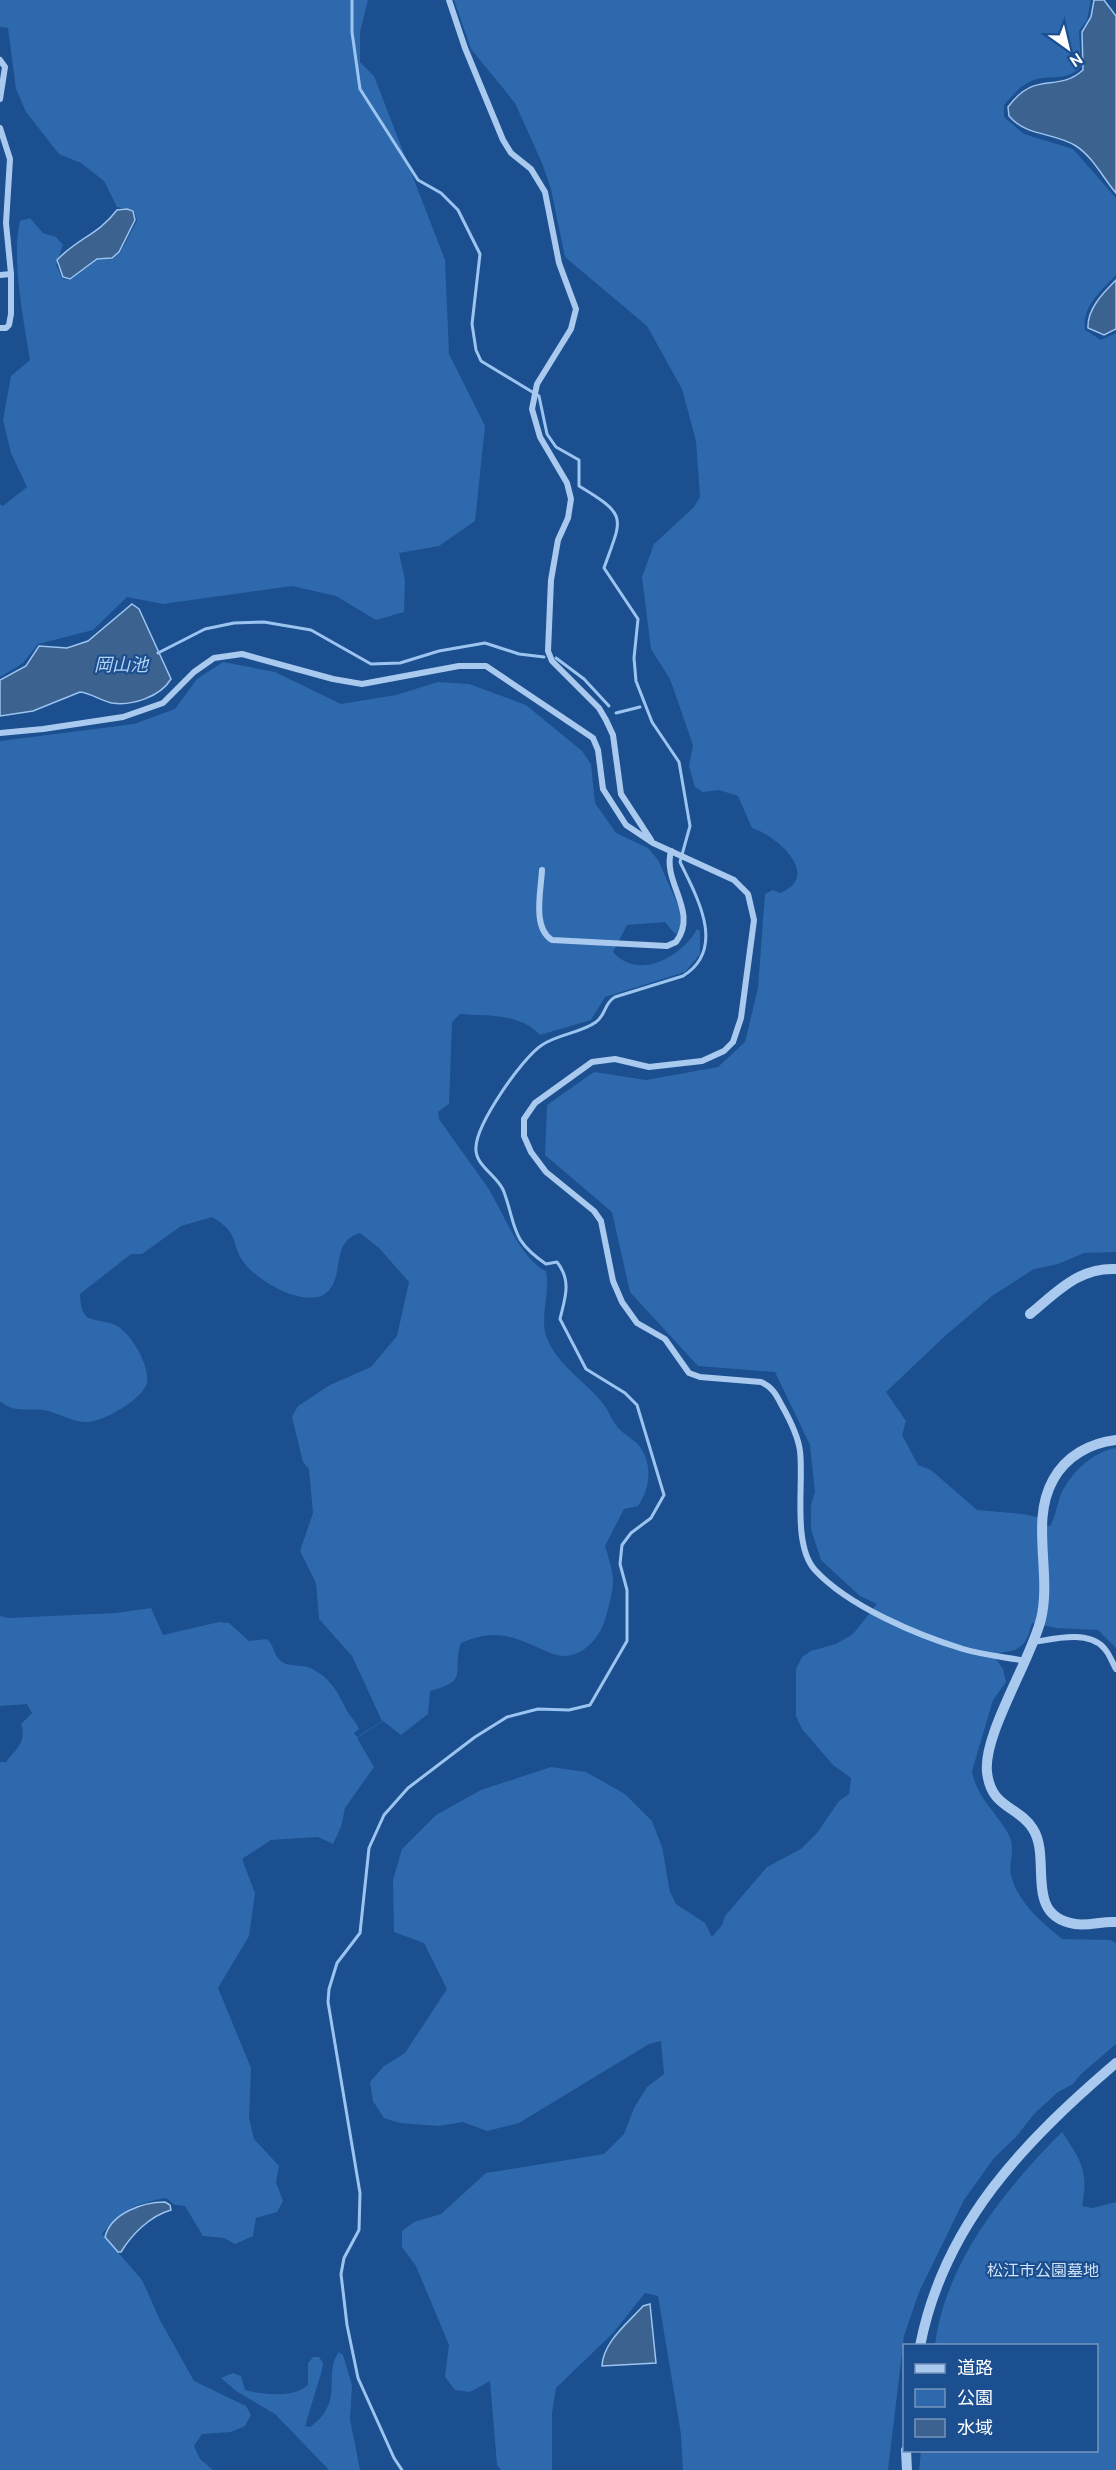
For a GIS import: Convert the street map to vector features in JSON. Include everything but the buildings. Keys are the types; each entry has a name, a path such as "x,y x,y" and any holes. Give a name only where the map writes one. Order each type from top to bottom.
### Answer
{"street":[{"path":"449,0 465,48 503,140 511,153 531,169 544,192 559,263 576,309 571,329 534,393 532,409 540,437 567,483 571,499 568,518 558,540 551,580 548,651 559,669 599,708 606,720 613,735 621,794 653,843"},
{"path":"0,60 5,68 0,99"},
{"path":"0,128 10,159 3,223 11,274 10,320 6,328 0,328"},
{"path":"0,168 9,168"},
{"path":"0,275 11,274"},
{"path":"0,733 95,722 134,713 163,703 202,666 214,658 227,655 251,655 319,676 362,684 477,664 497,672 593,738 598,750 600,779 609,802 626,825 653,843 734,880 748,894 754,920 741,1018 733,1042 714,1057 675,1066 649,1067 615,1059 592,1062 547,1092 529,1110 523,1128 528,1144 546,1172 594,1211 601,1221 613,1281 622,1302 637,1323 665,1339 689,1373 700,1377 761,1383 769,1385 776,1393 800,1448 802,1536 809,1560 815,1570 854,1599 902,1624 964,1649 1026,1661"},
{"path":"542,870 540,925 547,937 552,940 667,946 681,936 684,924 682,903 669,875 668,863 673,852"},
{"path":"1030,1314 1073,1279 1089,1271 1116,1269"},
{"path":"1116,1440 1100,1442 1079,1452 1060,1471 1049,1490 1043,1528 1044,1604 1034,1642 987,1758 991,1789 1001,1803 1026,1820 1038,1837 1041,1855 1040,1888 1051,1910 1074,1924 1116,1922"},
{"path":"1034,1642 1078,1638 1091,1640 1103,1647 1116,1669"},
{"path":"921,2344 937,2289 960,2237 983,2199 1017,2155 1116,2063"},
{"path":"906,2452 907,2470"}],"green space":[{"path":"0,0 368,0 360,32 360,62 374,76 445,260 449,354 485,426 475,521 439,546 399,553 405,580 404,612 376,620 336,596 292,586 163,604 127,597 93,630 38,644 23,663 0,677 0,504 3,506 27,487 11,453 3,420 11,376 30,360 18,271 20,221 30,218 43,233 56,237 63,245 56,265 63,279 70,280 97,260 112,259 120,253 137,221 134,210 117,207 104,181 81,163 59,154 26,112 16,89 8,28 0,27"},
{"path":"454,0 1091,0 1087,20 1079,31 1081,67 1065,76 1037,79 1027,83 1004,105 1004,117 1024,134 1073,149 1116,198 1116,275 1090,306 1086,314 1085,330 1101,340 1116,333 1116,1252 1084,1253 1058,1264 1034,1269 992,1296 945,1336 886,1392 906,1421 902,1435 918,1465 931,1470 977,1510 1037,1517 1041,1525 1050,1526 1062,1491 1074,1474 1098,1454 1116,1448 1116,1648 1098,1630 1056,1628 1032,1623 1028,1637 1022,1646 1013,1651 998,1653 996,1659 1003,1669 1006,1682 993,1700 972,1771 981,1795 1010,1837 1012,1879 1026,1905 1062,1939 1110,1940 1116,1943 1116,2044 1081,2074 1073,2084 1058,2092 1035,2113 1015,2138 994,2158 964,2200 919,2292 904,2336 888,2470 683,2470 681,2434 658,2296 645,2293 613,2333 556,2388 552,2413 552,2470 501,2470 497,2465 490,2381 470,2392 455,2390 445,2377 449,2345 416,2266 402,2247 402,2231 414,2222 441,2214 486,2173 604,2154 624,2134 634,2108 647,2087 664,2074 661,2041 649,2044 519,2123 487,2131 463,2122 439,2126 400,2123 384,2118 373,2101 370,2082 384,2066 405,2053 447,1989 424,1943 394,1932 393,1880 402,1849 436,1815 481,1790 551,1767 586,1772 625,1794 652,1821 662,1847 670,1892 676,1904 705,1923 712,1937 722,1925 725,1916 767,1867 801,1849 817,1833 839,1801 849,1794 851,1778 833,1765 802,1729 796,1716 796,1669 802,1657 811,1651 836,1644 853,1634 877,1604 860,1596 821,1560 811,1529 811,1505 815,1492 810,1445 775,1372 698,1366 630,1292 612,1212 545,1155 547,1105 594,1072 646,1080 718,1067 745,1042 758,988 765,894 773,890 780,893 792,886 797,877 796,867 783,847 762,832 752,828 738,796 719,790 703,792 695,787 689,766 693,745 670,679 651,649 642,577 654,544 694,507 700,497 696,441 682,389 647,326 565,257 551,189 515,103 471,49"},
{"path":"223,662 275,672 341,704 396,695 438,682 469,684 526,705 582,751 591,764 595,803 616,833 648,848 658,860 681,912 680,930 675,934 665,922 627,925 613,952 623,960 635,965 647,965 670,956 690,939 697,929 700,931 700,954 685,972 605,997 591,1020 540,1035 532,1028 513,1019 460,1014 452,1022 449,1104 438,1112 439,1119 488,1188 528,1257 546,1271 544,1326 554,1352 567,1368 598,1397 618,1428 640,1447 647,1461 648,1477 645,1492 638,1506 624,1509 605,1546 613,1575 611,1596 603,1625 587,1647 580,1652 562,1656 511,1637 499,1635 483,1636 461,1643 455,1679 443,1687 430,1691 428,1714 401,1735 383,1721 357,1738 374,1767 345,1808 341,1827 333,1844 318,1837 271,1840 242,1859 255,1893 249,1936 218,1988 251,2068 249,2118 254,2139 279,2166 276,2182 283,2201 277,2212 256,2218 253,2236 235,2244 224,2238 203,2236 185,2206 175,2205 166,2198 137,2205 123,2213 102,2234 142,2280 160,2320 194,2381 246,2406 251,2415 245,2426 231,2432 202,2434 194,2446 200,2459 213,2470 0,2470 0,1762 6,1762 17,1748 23,1735 21,1724 32,1713 27,1704 0,1706 0,1616 8,1618 116,1613 151,1608 163,1635 219,1622 229,1623 249,1641 267,1639 282,1662 306,1667 328,1680 358,1726 359,1729 354,1733 357,1737 382,1721 352,1656 319,1619 316,1583 300,1551 313,1513 309,1469 303,1462 292,1417 298,1406 330,1385 371,1367 397,1336 409,1282 379,1248 360,1233 350,1238 344,1244 341,1252 332,1286 326,1293 307,1298 283,1291 252,1271 240,1257 228,1229 212,1217 181,1226 142,1254 131,1254 80,1294 83,1312 86,1316 115,1325 127,1335 138,1350 146,1368 147,1383 138,1396 112,1414 87,1422 76,1421 43,1410 15,1409 0,1401 0,741 134,724 175,709 197,679"},
{"name":"松江市公園墓地","path":"1062,2132 1082,2167 1084,2194 1082,2206 1093,2208 1116,2202 1116,2470 919,2470 921,2452 1098,2452 1098,2344 935,2344 941,2315 951,2285 965,2257 999,2203"},
{"path":"339,2352 343,2355 352,2385 350,2419 360,2470 329,2470 275,2414 236,2391 221,2378 233,2373 241,2376 245,2390 287,2394 308,2385 308,2363 313,2357 319,2357 323,2363 322,2370 305,2426 310,2427 321,2418 331,2398 332,2369"}],"water":[{"path":"1094,0 1104,0 1116,16 1116,193 1093,162 1076,146 1059,138 1024,128 1009,116 1008,107 1018,95 1037,85 1064,81 1083,70 1082,32 1091,17"},
{"path":"117,210 133,211 135,220 119,252 112,258 97,259 70,279 63,277 57,260 103,225"},
{"path":"1116,280 1116,329 1104,335 1088,328 1088,321 1097,302"},
{"name":"岡山池","path":"132,604 139,609 171,679 160,691 145,699 120,704 80,692 33,711 0,716 0,680 26,666 39,646 67,648 88,641"},
{"path":"165,2202 170,2205 171,2210 142,2226 121,2252 118,2252 105,2237 114,2221 129,2210 147,2204"},
{"path":"650,2304 656,2363 602,2366 603,2357 617,2333 643,2306"}],"waterway":[{"path":"352,0 352,32 360,89 418,180 441,193 458,210 480,254 472,324 476,350 481,361 539,396 547,434 556,447 579,460 579,486 607,504 617,519 615,538 604,568 638,619 634,658 636,681 652,722 679,762 690,826 680,862 700,906 706,937 703,952 696,965 683,976 615,997 596,1022 548,1041 533,1052 502,1092 478,1136 476,1154 501,1186 520,1240 546,1264 557,1262 562,1269 566,1290 560,1319 586,1369 625,1393 637,1405 664,1495 651,1518 631,1533 622,1545 620,1564 627,1590 627,1641 590,1705 569,1710 538,1709 507,1717 475,1737 408,1788 384,1815 369,1848 360,1933 337,1963 329,1989 328,2002 360,2193 359,2230 344,2258 341,2274 347,2325 358,2378 394,2458 402,2470"},
{"path":"158,653 205,629 234,623 264,622 311,630 371,664 400,663 439,651 485,643 519,654 544,657"},
{"path":"556,658 584,679 609,706"},
{"path":"616,713 640,707"}]}
